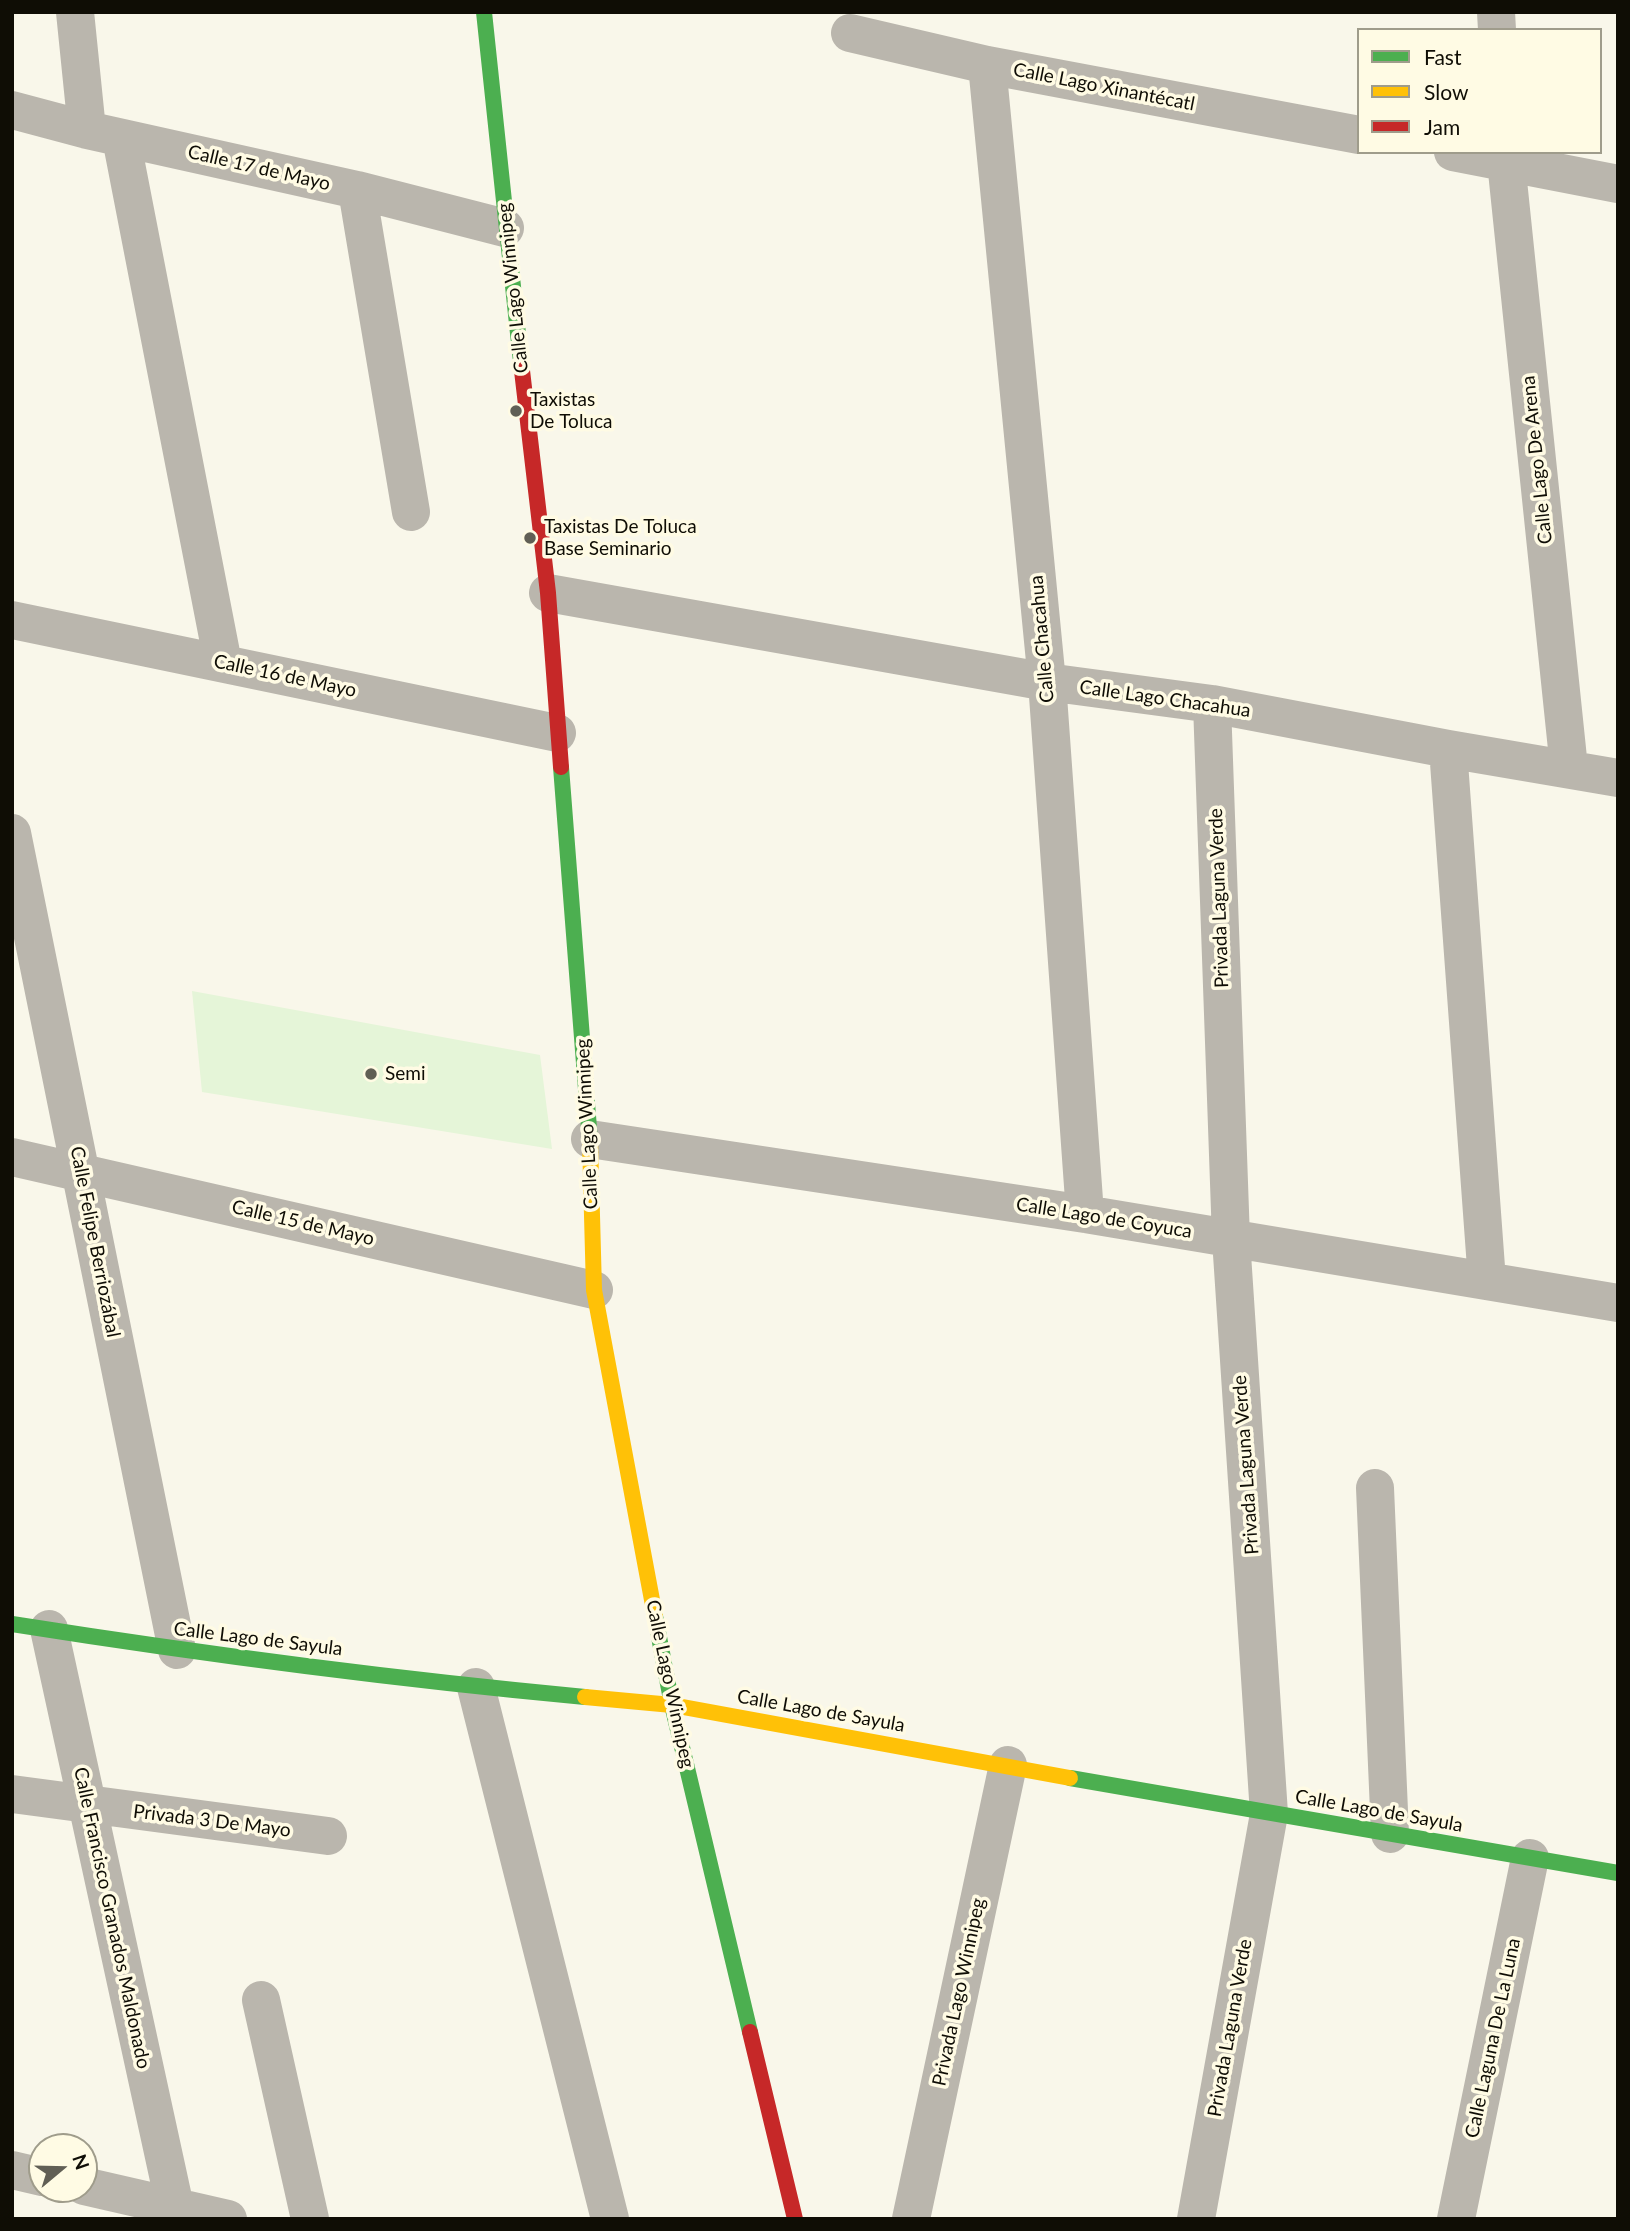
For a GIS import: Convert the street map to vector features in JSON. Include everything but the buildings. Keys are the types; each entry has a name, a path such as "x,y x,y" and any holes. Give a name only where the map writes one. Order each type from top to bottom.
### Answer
{"main road":[{"name":"Calle Lago Winnipeg","path":"484,12 505,228 548,593 590,1139 594,1290 672,1705 795,2219"},
{"name":"Calle Lago de Sayula","path":"30,1627 177,1650 476,1687 672,1705 1269,1814 1618,1873"}],"street":[{"path":"75,12 223,663"},
{"name":"Calle Lago Xinantécatl","path":"850,33 987,65 1357,135"},
{"name":"Calle Chacahua","path":"987,65 1046,682 1085,1214"},
{"name":"Calle 17 de Mayo","path":"12,110 104,134 358,190 505,228"},
{"path":"1474,154 1505,157 1618,184"},
{"name":"Calle Lago De Arena","path":"1505,157 1569,768"},
{"path":"358,190 411,512"},
{"name":"Calle Lago Chacahua","path":"548,593 1046,682 1212,704 1618,778"},
{"name":"Calle 16 de Mayo","path":"12,620 557,733"},
{"name":"Privada Laguna Verde","path":"1196,2219 1269,1814 1231,1239 1212,704"},
{"path":"1448,749 1487,1281"},
{"name":"Calle Felipe Berriozábal","path":"12,833 177,1650"},
{"name":"Calle Lago de Coyuca","path":"590,1139 1085,1214 1618,1303"},
{"name":"Calle 15 de Mayo","path":"12,1157 594,1290"},
{"path":"1375,1488 1390,1835"},
{"name":"Calle Francisco Granados Maldonado","path":"30,1627 87,1805 175,2207"},
{"path":"476,1687 610,2219"},
{"name":"Privada Lago Winnipeg","path":"911,2219 1008,1765"},
{"name":"Privada 3 De Mayo","path":"12,1794 328,1836"},
{"name":"Calle Laguna De La Luna","path":"1455,2219 1530,1858"},
{"path":"261,2000 310,2219"},
{"path":"98,2189 228,2219"}],"green space":[{"name":"Semi","path":"192,991 540,1055 552,1149 202,1092"}],"traffic: fast":[{"path":"484,12 521,362"},
{"path":"561,767 590,1141"},
{"path":"655,1616 672,1705 750,2032"},
{"path":"12,1624 298,1665 585,1697"},
{"path":"1070,1778 1618,1873"}],"traffic: slow":[{"path":"590,1141 594,1290 655,1616"},
{"path":"585,1697 672,1705 1070,1778"}],"traffic: jam":[{"path":"521,362 548,593 561,767"},
{"path":"750,2032 795,2219"}],"place":[{"name":"Taxistas De Toluca","path":"516,411"},
{"name":"Taxistas De Toluca Base Seminario","path":"530,538"},
{"name":"Semi","path":"371,1074"}]}
